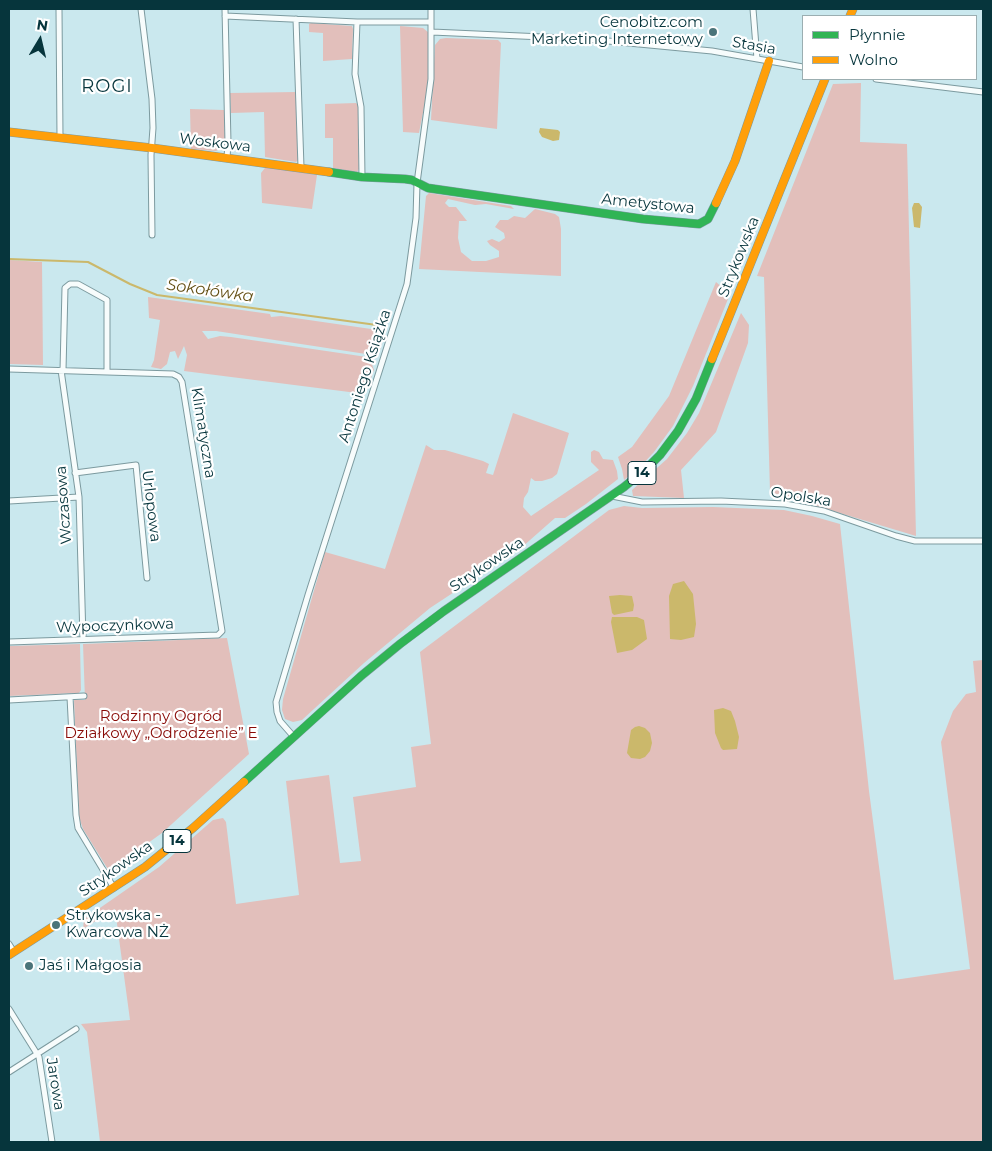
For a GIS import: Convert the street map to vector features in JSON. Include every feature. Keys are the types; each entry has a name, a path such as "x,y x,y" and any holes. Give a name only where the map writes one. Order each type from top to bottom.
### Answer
{"main road":[{"name":"Ametystowa","path":"417,183 428,188 643,219 694,224 703,223 711,215 735,161 769,61"},
{"name":"Strykowska","path":"11,954 145,867 178,841 361,676 422,627 612,496 636,478 660,455 678,431 693,404 825,80"},
{"name":"Woskowa","path":"9,132 152,148 362,176 405,179 417,183"}],"street":[{"path":"59,9 60,138"},
{"path":"141,9 152,99 152,235"},
{"path":"225,9 227,158"},
{"name":"Antoniego Książka","path":"294,737 280,720 276,712 276,702 310,586 407,284 416,218 417,183 430,88 431,9"},
{"path":"753,9 757,58"},
{"path":"225,16 357,22 431,22"},
{"path":"296,19 301,167"},
{"path":"357,22 355,74 360,107 362,176"},
{"name":"Stasia","path":"432,32 587,39 712,51 802,67"},
{"path":"884,80 983,92"},
{"name":"Wczasowa","path":"83,639 79,497 62,370 64,288 70,284 78,284 107,300 108,372"},
{"name":"Klimatyczna","path":"9,369 173,374 179,377 182,382 215,580 221,633"},
{"name":"Urlopowa","path":"75,473 136,465 147,578"},
{"name":"Opolska","path":"612,496 642,502 721,501 785,504 824,511 915,541 983,541"},
{"path":"9,501 79,497"},
{"name":"Wypoczynkowa","path":"9,642 218,635 221,633"},
{"path":"9,700 84,696"},
{"path":"70,698 76,821 80,833 114,888"},
{"path":"9,944 11,954"},
{"name":"Jarowa","path":"9,1009 38,1054 52,1142"},
{"path":"9,1072 76,1028"}],"green space":[{"path":"309,24 352,26 352,59 323,61 323,33 309,32"},
{"path":"400,26 423,28 429,33 428,87 419,133 403,132"},
{"path":"440,39 498,40 501,43 497,129 431,120 435,45"},
{"path":"861,83 860,142 907,144 916,536 770,492 764,277 757,276 833,84"},
{"path":"296,92 298,160 296,162 265,157 264,112 231,113 230,93"},
{"path":"356,103 358,105 359,169 357,172 333,168 333,138 325,138 325,104"},
{"path":"190,109 224,110 225,140 221,148 216,151 191,149"},
{"path":"270,167 317,175 312,209 262,203 261,173 265,168"},
{"path":"429,193 511,206 514,209 486,204 475,205 448,199 445,203 449,207 456,207 467,221 459,221 458,238 461,252 472,261 486,261 499,257 499,251 487,241 492,239 499,242 505,238 504,233 495,227 500,220 508,220 514,216 525,218 535,209 555,214 559,217 561,229 561,276 419,269 426,196"},
{"path":"9,260 42,262 43,365 9,364"},
{"path":"716,282 730,294 693,386 673,426 654,452 624,480 618,457 632,447 669,396"},
{"path":"148,297 270,314 271,317 281,316 385,331 380,350 372,354 366,354 216,331 202,331 208,339 220,336 231,337 367,357 370,359 374,370 365,394 184,371 187,355 184,346 178,359 175,351 170,352 167,364 161,369 151,367 154,360 160,320 149,318"},
{"path":"741,313 749,325 748,343 716,432 681,470 684,498 633,496 632,490 667,459 687,433 699,413"},
{"path":"513,413 569,433 557,474 552,478 542,481 535,481 531,478 523,507 531,516 599,470 591,462 591,452 594,450 599,452 603,459 613,460 618,479 565,518 555,518 521,548 430,608 364,663 302,720 293,722 285,719 282,710 283,699 325,552 385,569 426,445 434,450 445,450 483,461 489,464 486,473 493,475"},
{"path":"624,506 642,508 713,507 784,510 840,524 869,791 894,980 970,969 941,742 953,711 966,694 976,692 973,661 983,660 983,1142 100,1142 87,1032 81,1024 130,1020 115,909 83,929 84,919 159,867 213,820 223,818 226,822 236,904 299,895 286,781 329,775 340,863 361,861 353,797 416,787 411,747 431,744 420,652 609,510"},
{"name":"Rodzinny Ogród Działkowy „Odrodzenie” E","path":"227,638 249,754 162,833 109,871 83,829 79,817 74,700 85,700 83,644"},
{"path":"80,644 81,690 79,693 9,696 9,646"}],"shaded area":[{"path":"540,128 558,130 560,132 559,140 553,141 542,137 539,132"},
{"path":"914,203 919,203 922,207 920,228 914,227 912,208"},
{"path":"684,581 693,594 696,624 694,637 681,640 670,639 669,596 673,584"},
{"path":"609,596 632,596 633,611 614,615"},
{"path":"612,617 637,617 644,620 647,639 632,650 617,653 611,622"},
{"path":"723,708 731,711 735,721 739,737 737,749 723,750 715,733 714,710"},
{"path":"639,726 645,728 650,733 652,743 650,751 645,757 640,759 631,758 627,753 631,730"}],"waterway":[{"name":"Sokołówka","path":"9,259 88,262 130,284 157,295 384,326"}],"traffic: fast":[{"path":"329,172 362,177 405,179 412,180 428,188 643,219 699,224 708,219 716,203"},
{"path":"244,782 361,676 400,644 444,611 624,487 648,467 660,455 678,431 696,399 712,359"}],"traffic: slow":[{"path":"850,15 853,9"},
{"path":"716,203 735,161 769,61"},
{"path":"712,359 825,80"},
{"path":"9,132 152,148 329,172"},
{"path":"9,955 145,867 193,828 244,782"}],"place":[{"name":"Cenobitz.com Marketing Internetowy","path":"713,32"},
{"name":"Strykowska - Kwarcowa NŻ","path":"56,925"},
{"name":"Jaś i Małgosia","path":"29,966"}],"district":[{"name":"ROGI","path":"107,87"}]}
